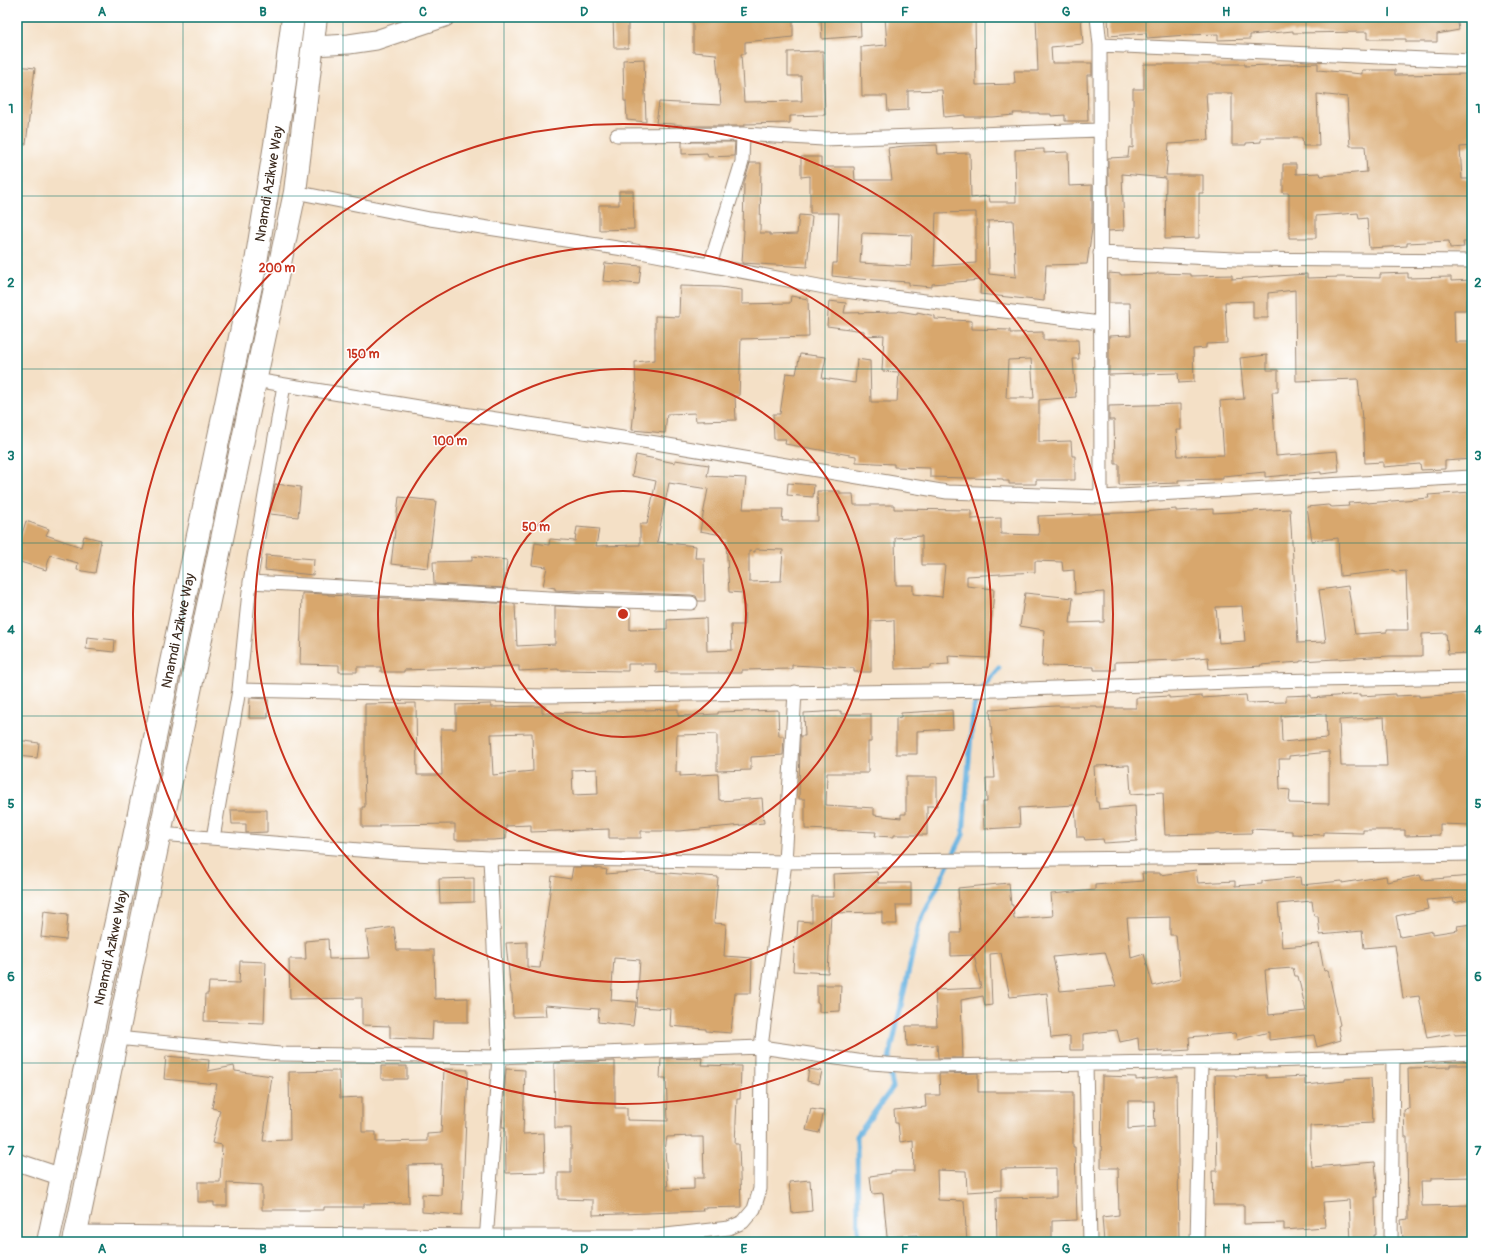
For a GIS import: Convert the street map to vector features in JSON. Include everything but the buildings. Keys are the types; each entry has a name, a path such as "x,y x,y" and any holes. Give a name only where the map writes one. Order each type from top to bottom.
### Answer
{"highway":[{"name":"Nnamdi Azikwe Way","path":"48,1242 256,262 284,89 293,17"},
{"name":"Nnamdi Azikwe Way","path":"75,1237 295,192 316,17"}],"main road":[{"path":"313,46 348,44 376,40 445,17"}],"street":[{"path":"1097,17 1100,45 1101,497"},
{"path":"1100,45 1472,61"},
{"path":"617,135 743,134 824,139 1100,130"},
{"path":"710,265 742,162 743,134"},
{"path":"295,192 430,219 630,250 845,291 1100,323"},
{"path":"1100,254 1236,259 1472,261"},
{"path":"255,380 443,411 656,443 947,492 1101,497 1472,477"},
{"path":"213,838 239,690 250,582 284,385"},
{"path":"250,582 587,600 691,603"},
{"path":"239,690 547,696 998,690 1261,681 1472,677"},
{"path":"75,1237 657,1239 729,1228 743,1222 754,1209 760,1189 761,1047 785,862 795,692"},
{"path":"160,834 396,853 490,858 785,862 1472,854"},
{"path":"486,1239 499,1057 490,858"},
{"path":"117,1038 280,1054 499,1057 761,1047 871,1063 915,1066 1200,1063 1393,1058 1472,1053"},
{"path":"1391,1242 1393,1058"},
{"path":"1197,1242 1200,1063"},
{"path":"1086,1065 1090,1242"},
{"path":"17,1162 62,1177"}],"waterway":[{"path":"862,1242 858,1229 857,1136 893,1087 888,1064 919,924 963,835 973,710 980,690 999,668"}]}
